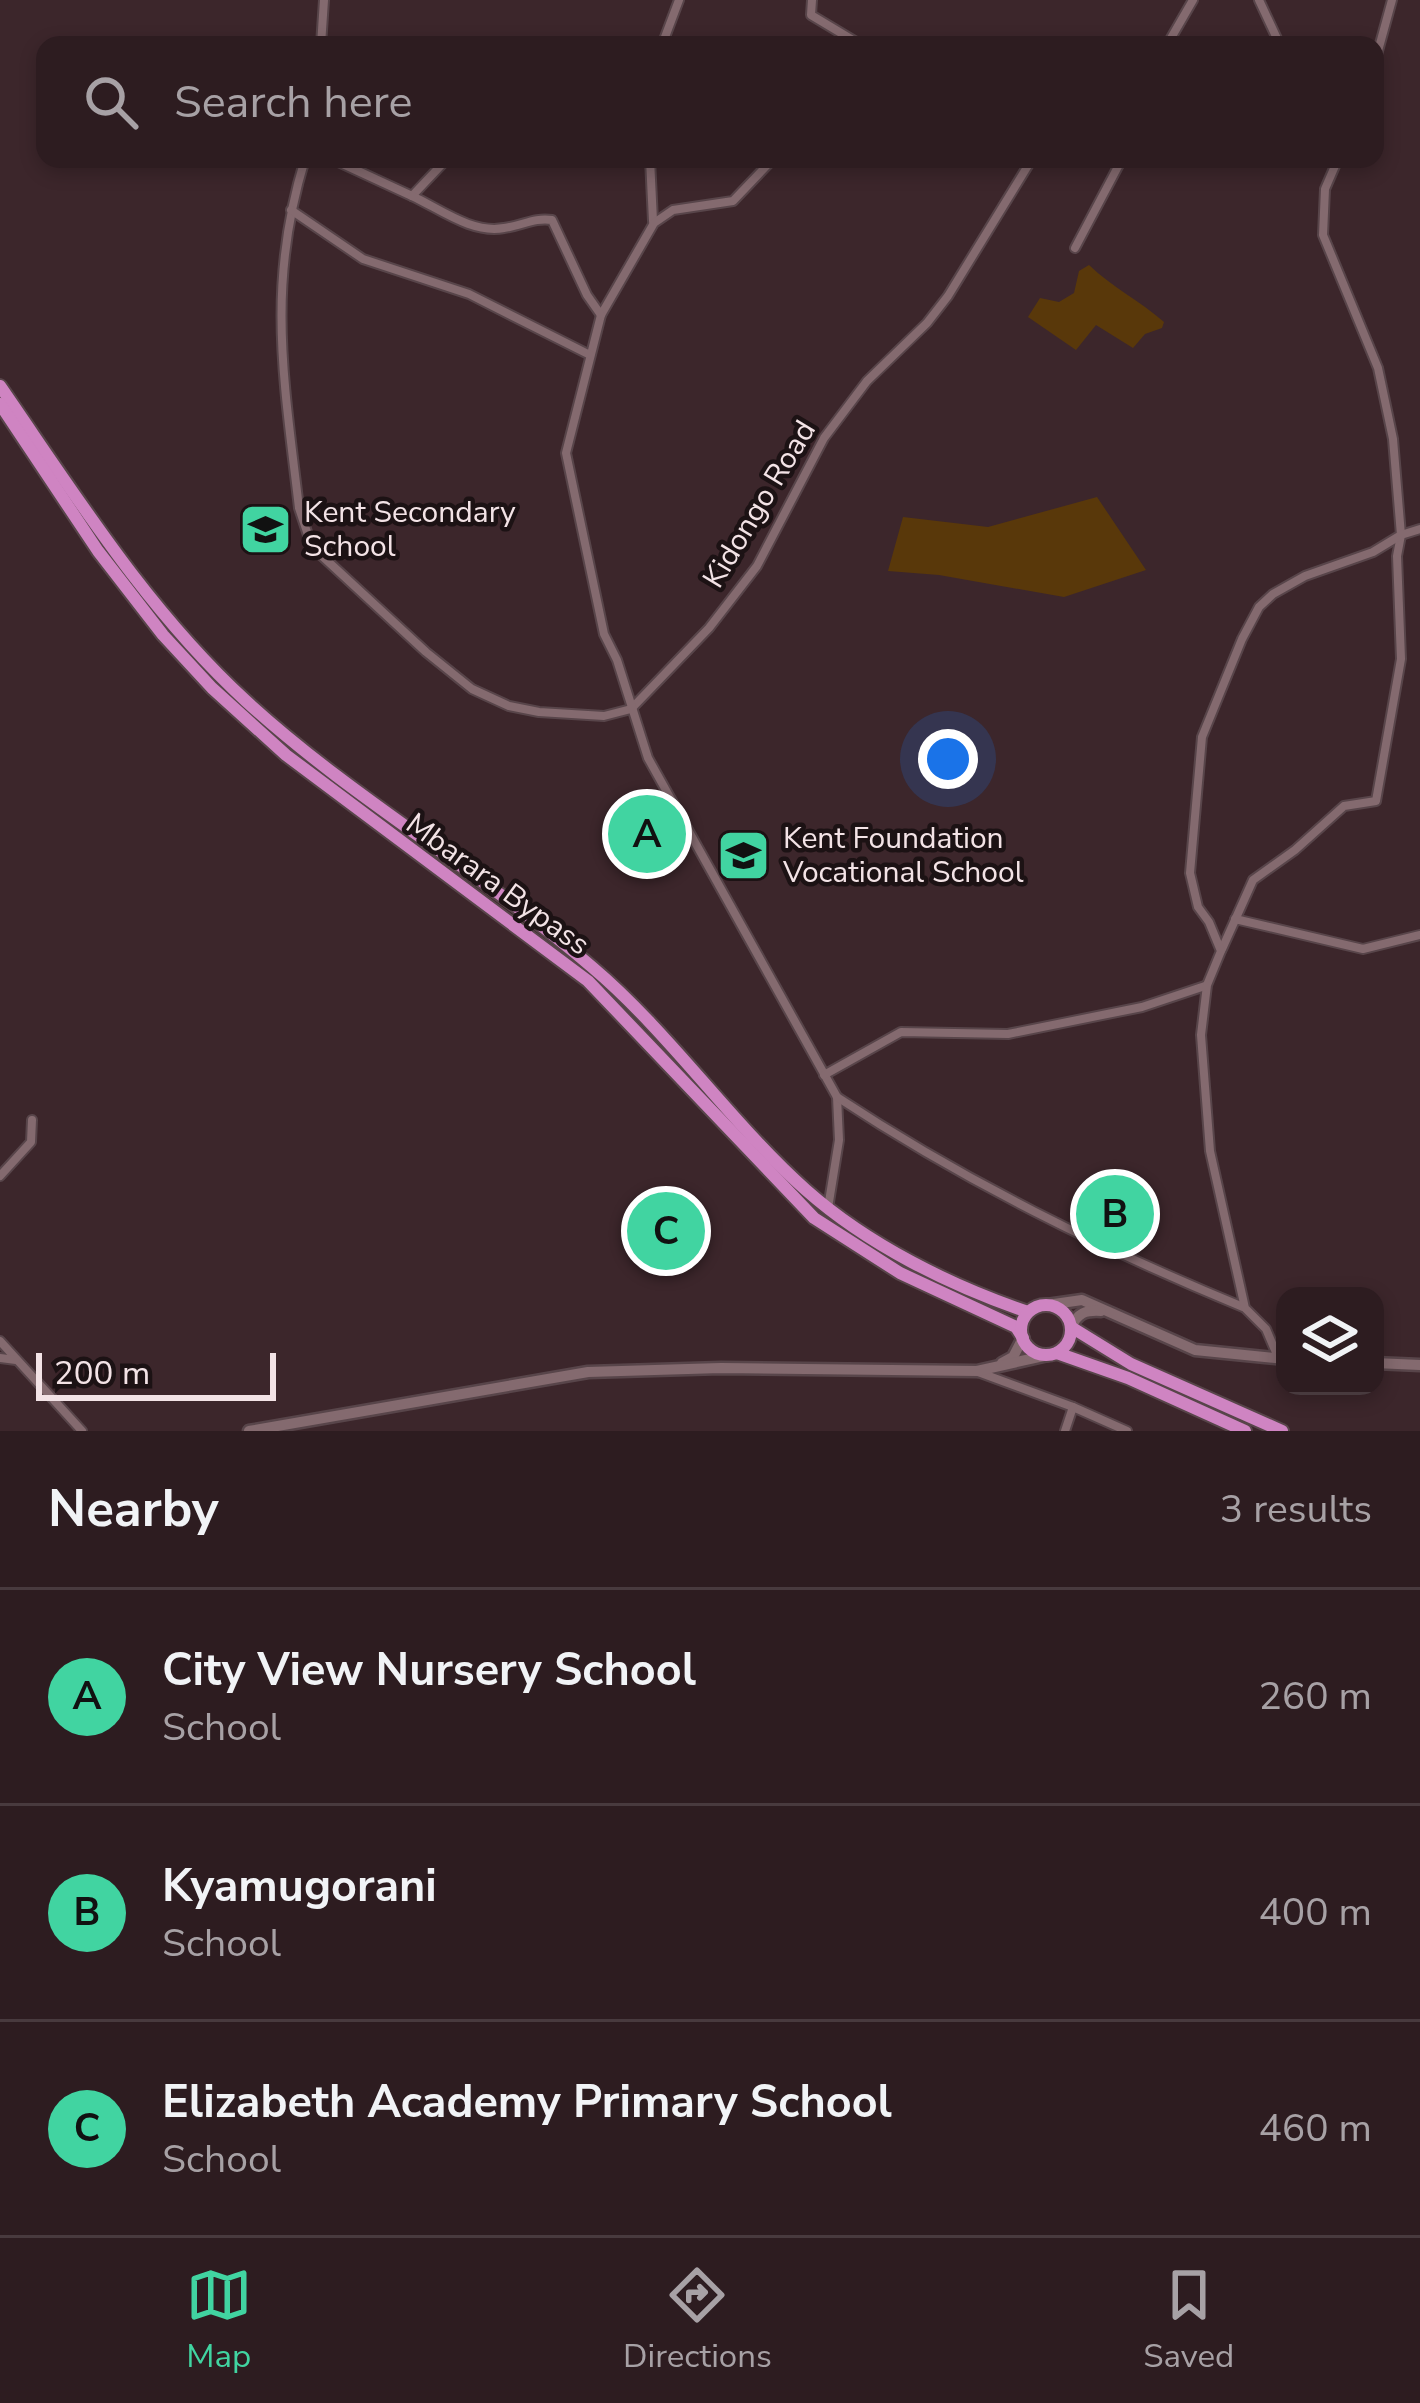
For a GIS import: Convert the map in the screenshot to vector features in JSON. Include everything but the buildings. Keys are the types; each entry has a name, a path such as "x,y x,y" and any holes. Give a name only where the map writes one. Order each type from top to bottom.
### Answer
{"highway":[{"name":"Mbarara Bypass","path":"0,386 114,551 216,671 361,796 592,966 828,1208 939,1275 1028,1312"},
{"name":"Mbarara Bypass","path":"0,404 98,551 212,688 286,755 588,981 814,1218 900,1273 1016,1327 1023,1338"},
{"path":"1052,1354 1070,1340 1071,1327 1063,1311 1047,1305 1028,1312 1023,1320 1023,1338 1035,1352 1128,1378 1245,1431"},
{"path":"1071,1327 1131,1364 1282,1431"}],"main road":[{"path":"1047,1305 1082,1300 1195,1350 1276,1358"},
{"path":"1071,1327 1088,1310 1116,1312"},
{"path":"994,1367 1013,1357 1023,1338"},
{"path":"249,1431 588,1372 721,1368 976,1371 1052,1354"},
{"path":"1384,1364 1420,1366"}],"street":[{"path":"321,36 323,0"},
{"path":"666,36 680,0"},
{"path":"812,0 811,15 846,36"},
{"path":"1172,36 1193,0"},
{"path":"1259,0 1276,36"},
{"path":"1382,36 1392,0"},
{"path":"302,168 281,257 279,309 299,508 309,538 338,573 426,652 491,699 570,715 604,716 631,709"},
{"path":"351,168 483,229 552,220 587,296 601,315"},
{"path":"412,196 438,168"},
{"path":"651,168 654,223"},
{"path":"764,168 733,201 674,210 654,223 601,315 566,453 604,634 648,758 837,1097 1042,1219 1245,1308 1266,1329 1276,1348"},
{"name":"Kidongo Road","path":"631,709 709,628 757,566 824,438 867,381 948,296 1026,168"},
{"path":"1075,248 1117,168"},
{"path":"1245,1308 1210,1151 1201,1075 1207,985 1253,880 1344,806 1376,801 1401,659 1397,556 1401,535 1394,439 1378,368 1323,235 1325,189 1334,168"},
{"path":"290,210 363,259 469,294 590,355"},
{"path":"1221,951 1198,907 1190,873 1202,737 1242,638 1259,607 1273,594 1420,529"},
{"path":"1235,919 1363,949 1420,934"},
{"path":"824,1075 890,1036 911,1029 1008,1034 1142,1007 1207,985"},
{"path":"828,1208 839,1140 837,1097"},
{"path":"0,1176 31,1142 32,1120"},
{"path":"0,1341 82,1431"},
{"path":"0,1358 18,1360"},
{"path":"976,1371 1127,1431"},
{"path":"1065,1431 1073,1407"}],"shaded area":[{"path":"1089,265 1164,322 1162,328 1145,334 1133,348 1096,325 1076,350 1028,317 1040,298 1059,302 1074,293 1079,271"},
{"path":"1097,497 1146,570 1064,597 888,571 903,517 988,527"}],"place":[{"name":"Kent Secondary School","path":"265,529"},
{"name":"City View Nursery School","path":"647,834"},
{"name":"Kent Foundation Vocational School","path":"744,855"},
{"name":"Kyamugorani","path":"1115,1214"},
{"name":"Elizabeth Academy Primary School","path":"666,1231"}]}
